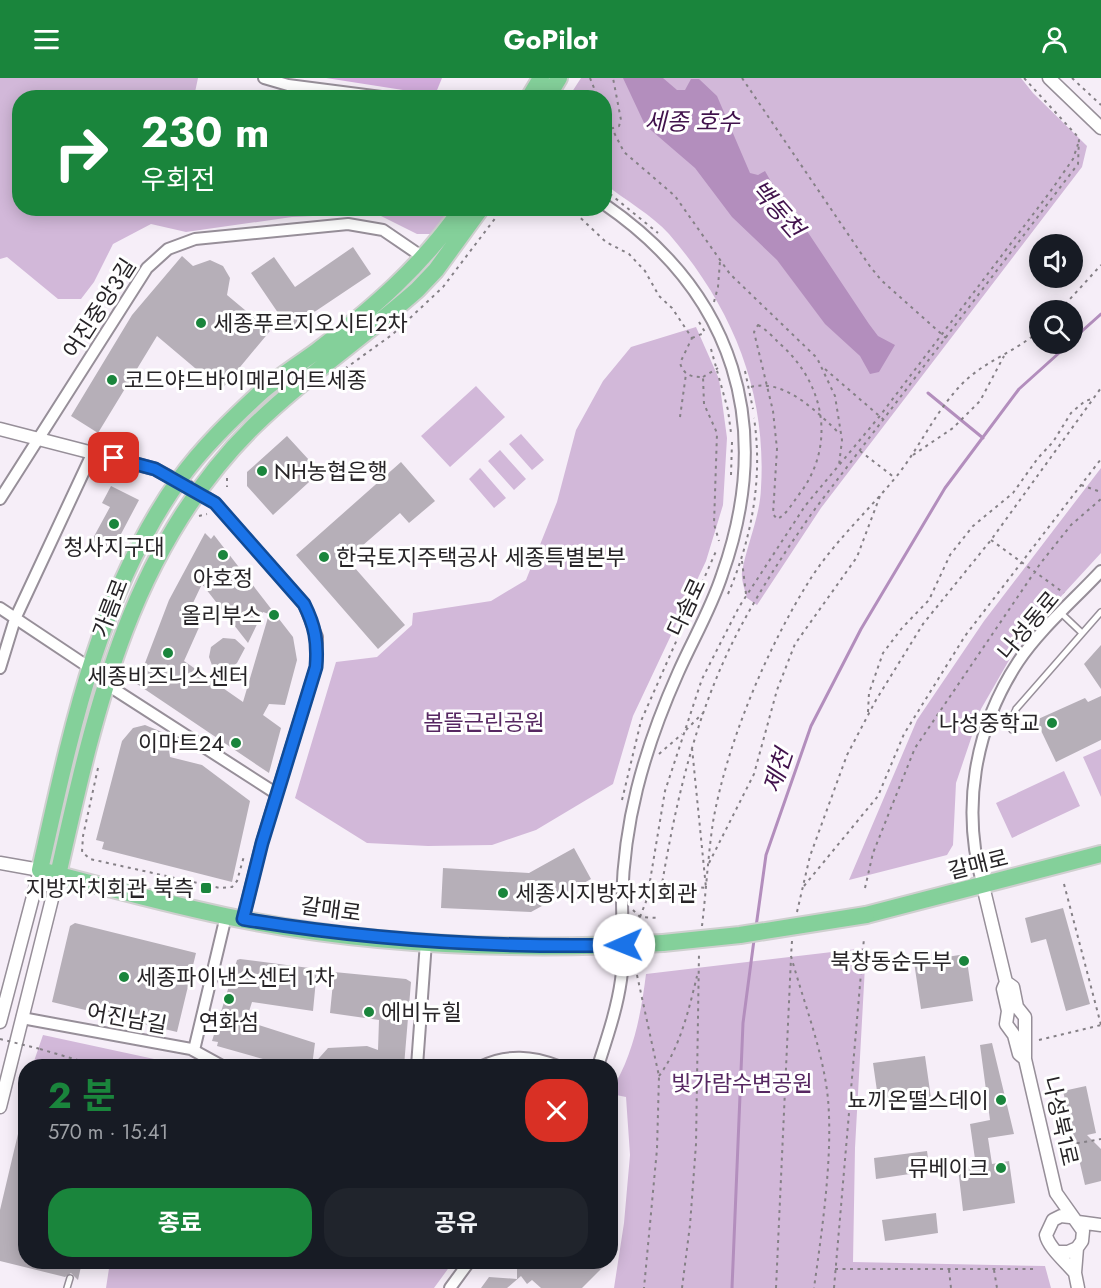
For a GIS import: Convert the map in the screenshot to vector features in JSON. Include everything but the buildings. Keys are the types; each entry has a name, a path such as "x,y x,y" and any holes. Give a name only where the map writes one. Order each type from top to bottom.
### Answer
{"main road":[{"name":"가름로","path":"40,870 90,668 120,584 179,480 205,449 262,391 372,308 424,258 456,216"},
{"name":"가름로","path":"58,875 106,684 139,590 180,514 196,491 252,428 282,400 417,290 436,270 475,216"},
{"name":"갈매로","path":"40,870 235,918 319,932 426,942 624,945 740,935 866,915 1101,854"}],"street":[{"path":"264,78 288,85 327,90"},
{"path":"1049,78 1097,125"},
{"name":"다솜로","path":"600,1059 621,981 624,945 624,863 636,791 662,709 722,578 740,519 745,445 737,384 728,353 705,307 680,271 650,238 612,210"},
{"name":"어진중앙3길","path":"0,498 147,268 162,253 180,243 207,238 357,225 383,230 424,258"},
{"path":"0,429 155,469 179,480 215,503 304,604 314,624 317,637 316,667 194,1050"},
{"path":"0,668 15,619 93,452"},
{"name":"나성동로","path":"983,886 973,854 972,784 982,741 995,705 1018,662 1101,571"},
{"path":"0,608 90,668"},
{"path":"106,684 277,794"},
{"name":"갈매로","path":"0,863 40,870"},
{"name":"가름로","path":"0,1022 40,870"},
{"name":"가름로","path":"0,1107 58,875"},
{"path":"983,886 1006,982 1012,987 1014,1013 1006,1024 1018,1030 1025,1017 1014,1013"},
{"path":"418,1059 426,942"},
{"name":"어진남길","path":"21,1018 194,1050 210,1059"},
{"name":"나성북1로","path":"1018,1030 1018,1054 1025,1059 1056,1193"},
{"path":"504,1059 526,1057 533,1059"},
{"path":"1056,1193 1083,1231 1075,1273 1078,1288"},
{"path":"1056,1193 1053,1220 1047,1229 1047,1240 1075,1273"},
{"path":"1053,1220 1061,1216 1099,1226"},
{"path":"1059,1252 1068,1252 1099,1226"},
{"path":"450,1288 464,1269"}],"lane":[{"path":"1012,730 1010,724 1016,709 1101,612"},
{"path":"1062,614 1082,633"},
{"path":"67,1288 70,1278"}],"path":[{"path":"613,78 621,120 619,126 612,130 624,152 662,184 688,212 730,274 817,358 832,377 884,420"},
{"path":"742,78 868,265 881,280 946,338"},
{"path":"706,888 662,884 672,825 692,748 706,707 740,627 762,588 815,509 1078,164 1079,138 1024,78"},
{"path":"1072,78 1101,105"},
{"path":"640,917 647,899 664,791 702,679 746,594 805,506 879,417 1073,159 1079,138"},
{"path":"612,196 663,237"},
{"path":"578,216 606,242 629,254 637,262 650,277 659,296 672,308 692,338"},
{"path":"707,292 714,302 720,260"},
{"path":"1069,300 1101,265"},
{"path":"695,315 705,334 692,338 680,363 686,374 691,377 703,377 718,368"},
{"path":"758,325 800,362 815,389 820,414 822,435 818,462 784,515 777,519 773,514 777,449 769,386 754,332 758,325"},
{"path":"701,929 714,821 726,771 761,673 781,630 812,577 845,534 895,478 949,399 979,368 1029,337"},
{"path":"710,346 718,368 730,418 731,478"},
{"path":"911,456 953,428 980,401 1006,353"},
{"path":"817,358 835,396 842,453 838,467"},
{"path":"724,603 742,559 754,506 757,478 757,446 750,387 744,369"},
{"path":"680,417 686,374"},
{"path":"703,377 704,404 717,433 714,524 716,536 720,542"},
{"path":"750,387 769,386 804,401 840,434"},
{"path":"795,919 810,856 847,755 868,716 923,624 991,540 1101,388"},
{"path":"868,716 869,693 884,653 902,628 929,600 950,555 973,526 1013,493 1038,458 1053,442 1071,413 1085,401 1092,399"},
{"path":"860,451 895,478"},
{"path":"803,886 878,796 904,734 965,636 1101,459"},
{"path":"1081,485 1101,492"},
{"path":"709,864 754,774 777,690 795,644 856,557 881,494"},
{"path":"866,888 873,853 915,748 1034,572 1071,525 1101,499"},
{"path":"621,806 641,720 708,574 723,531"},
{"path":"991,540 1068,596"},
{"path":"742,559 746,594"},
{"path":"660,746 657,756 700,717 706,707"},
{"path":"692,748 706,888"},
{"path":"100,759 82,836 82,852 90,859 220,888 232,887 237,881 244,856"},
{"path":"1039,1040 1101,1025 1065,884"},
{"path":"630,901 632,909 640,917 660,918"},
{"path":"776,1288 792,937"},
{"path":"834,1288 864,938"},
{"path":"682,1288 690,1225 696,1144 699,949"},
{"path":"791,956 818,1047 828,1100 827,1167 814,1288"},
{"path":"659,1076 667,1065 691,1005 699,969"},
{"path":"637,975 659,1076 657,1149 644,1288"},
{"path":"0,1039 74,1059"},
{"path":"1062,1146 1101,1139"},
{"path":"836,1269 1033,1269"},
{"path":"949,1269 951,1288"},
{"path":"994,1269 997,1288"}],"green space":[{"path":"0,78 198,78 195,90 12,90 12,216 313,216 186,232 151,224 113,244 94,282 81,299 58,299 7,257 0,259"},
{"path":"581,78 1021,78 1033,93 1087,146 1082,167 821,508 757,605 747,598 742,575 756,520 761,488 758,418 751,384 741,352 727,321 711,291 691,262 662,227 612,189 612,90 573,90"},
{"path":"381,216 446,216 433,234 417,234"},
{"name":"봄뜰근린공원","path":"696,327 719,379 727,438 723,505 706,561 633,716 613,784 536,830 492,845 428,846 367,843 295,798 336,662 377,657 412,625 413,613 491,601 526,580 557,502 576,430 603,381 631,347"},
{"path":"476,386 505,417 450,467 421,436"},
{"path":"521,434 544,460 532,470 509,444"},
{"path":"500,450 526,479 514,490 488,461"},
{"path":"480,468 506,498 494,508 469,479"},
{"path":"1101,468 1101,553 1020,641 981,709 956,783 953,845 947,855 849,880 917,720 984,621"},
{"path":"1101,749 1101,797 1083,757"},
{"path":"1064,771 1080,806 1012,838 996,803"},
{"name":"빛가람수변공원","path":"866,948 855,1148 853,1262 1045,1266 1051,1288 614,1288 624,1223 630,1155 626,1097 618,1095 618,1080 635,1035 646,974"},
{"path":"43,1035 154,1059 35,1059"},
{"path":"109,1269 448,1269 434,1288 106,1288"}],"shaded area":[{"path":"326,78 442,78 437,90 403,90"}],"water":[{"name":"세종 호수","path":"623,78 663,78 677,90 685,90 691,79 699,79 717,96 750,173 758,175 765,171 786,208 807,231 869,324 878,336 895,345 879,372 870,374 860,356 825,324 777,260 732,217 695,168 645,125"}],"waterway":[{"name":"제천","path":"1083,330 1101,314"},
{"name":"제천","path":"756,927 766,855 811,726 861,629 945,488 1019,389 1058,354"},
{"name":"백동천","path":"928,393 983,438"},
{"name":"제천","path":"732,1288 743,1023 754,940"}],"place":[{"name":"세종푸르지오시티2차","path":"201,323"},
{"name":"코드야드바이메리어트세종","path":"112,380"},
{"name":"NH농협은행","path":"262,471"},
{"name":"청사지구대","path":"114,524"},
{"name":"아호정","path":"223,555"},
{"name":"한국토지주택공사 세종특별본부","path":"324,557"},
{"name":"올리부스","path":"274,615"},
{"name":"세종비즈니스센터","path":"168,653"},
{"name":"나성중학교","path":"1052,723"},
{"name":"이마트24","path":"236,743"},
{"name":"지방자치회관 북측","path":"206,888"},
{"name":"세종시지방자치회관","path":"503,893"},
{"name":"북창동순두부","path":"964,961"},
{"name":"세종파이낸스센터 1차","path":"124,977"},
{"name":"연화섬","path":"229,999"},
{"name":"에비뉴힐","path":"369,1012"},
{"name":"뇨끼온떨스데이","path":"1001,1100"},
{"name":"뮤베이크","path":"1001,1168"}],"route":[{"path":"114,458 155,469 179,480 215,503 304,604 314,624 318,651 316,667 262,843 243,919 319,932 426,942 624,945"}]}
